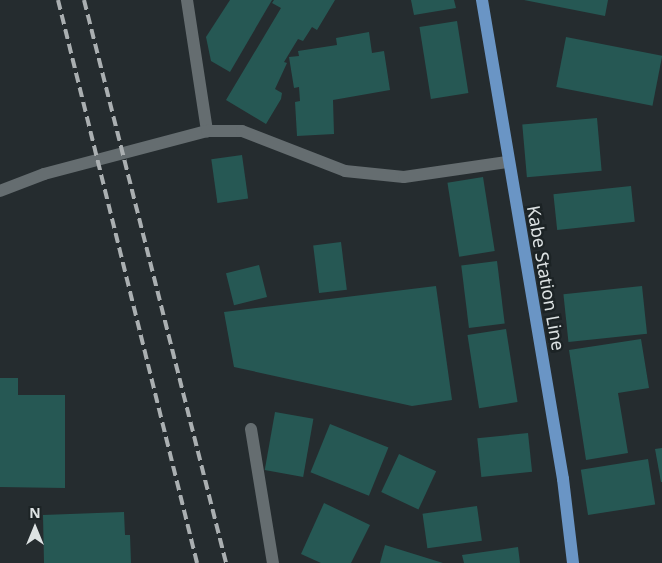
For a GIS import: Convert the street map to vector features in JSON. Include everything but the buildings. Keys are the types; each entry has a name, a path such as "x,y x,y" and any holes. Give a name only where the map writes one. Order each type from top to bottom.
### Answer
{"main road":[{"name":"Kabe Station Line","path":"482,0 563,479 573,563"}],"street":[{"path":"186,0 208,131"},
{"path":"0,191 44,174 208,131 242,131 345,170 404,177 508,162"},
{"path":"251,429 273,563"}],"railway":[{"path":"58,0 197,563"},
{"path":"84,0 226,563"}]}
